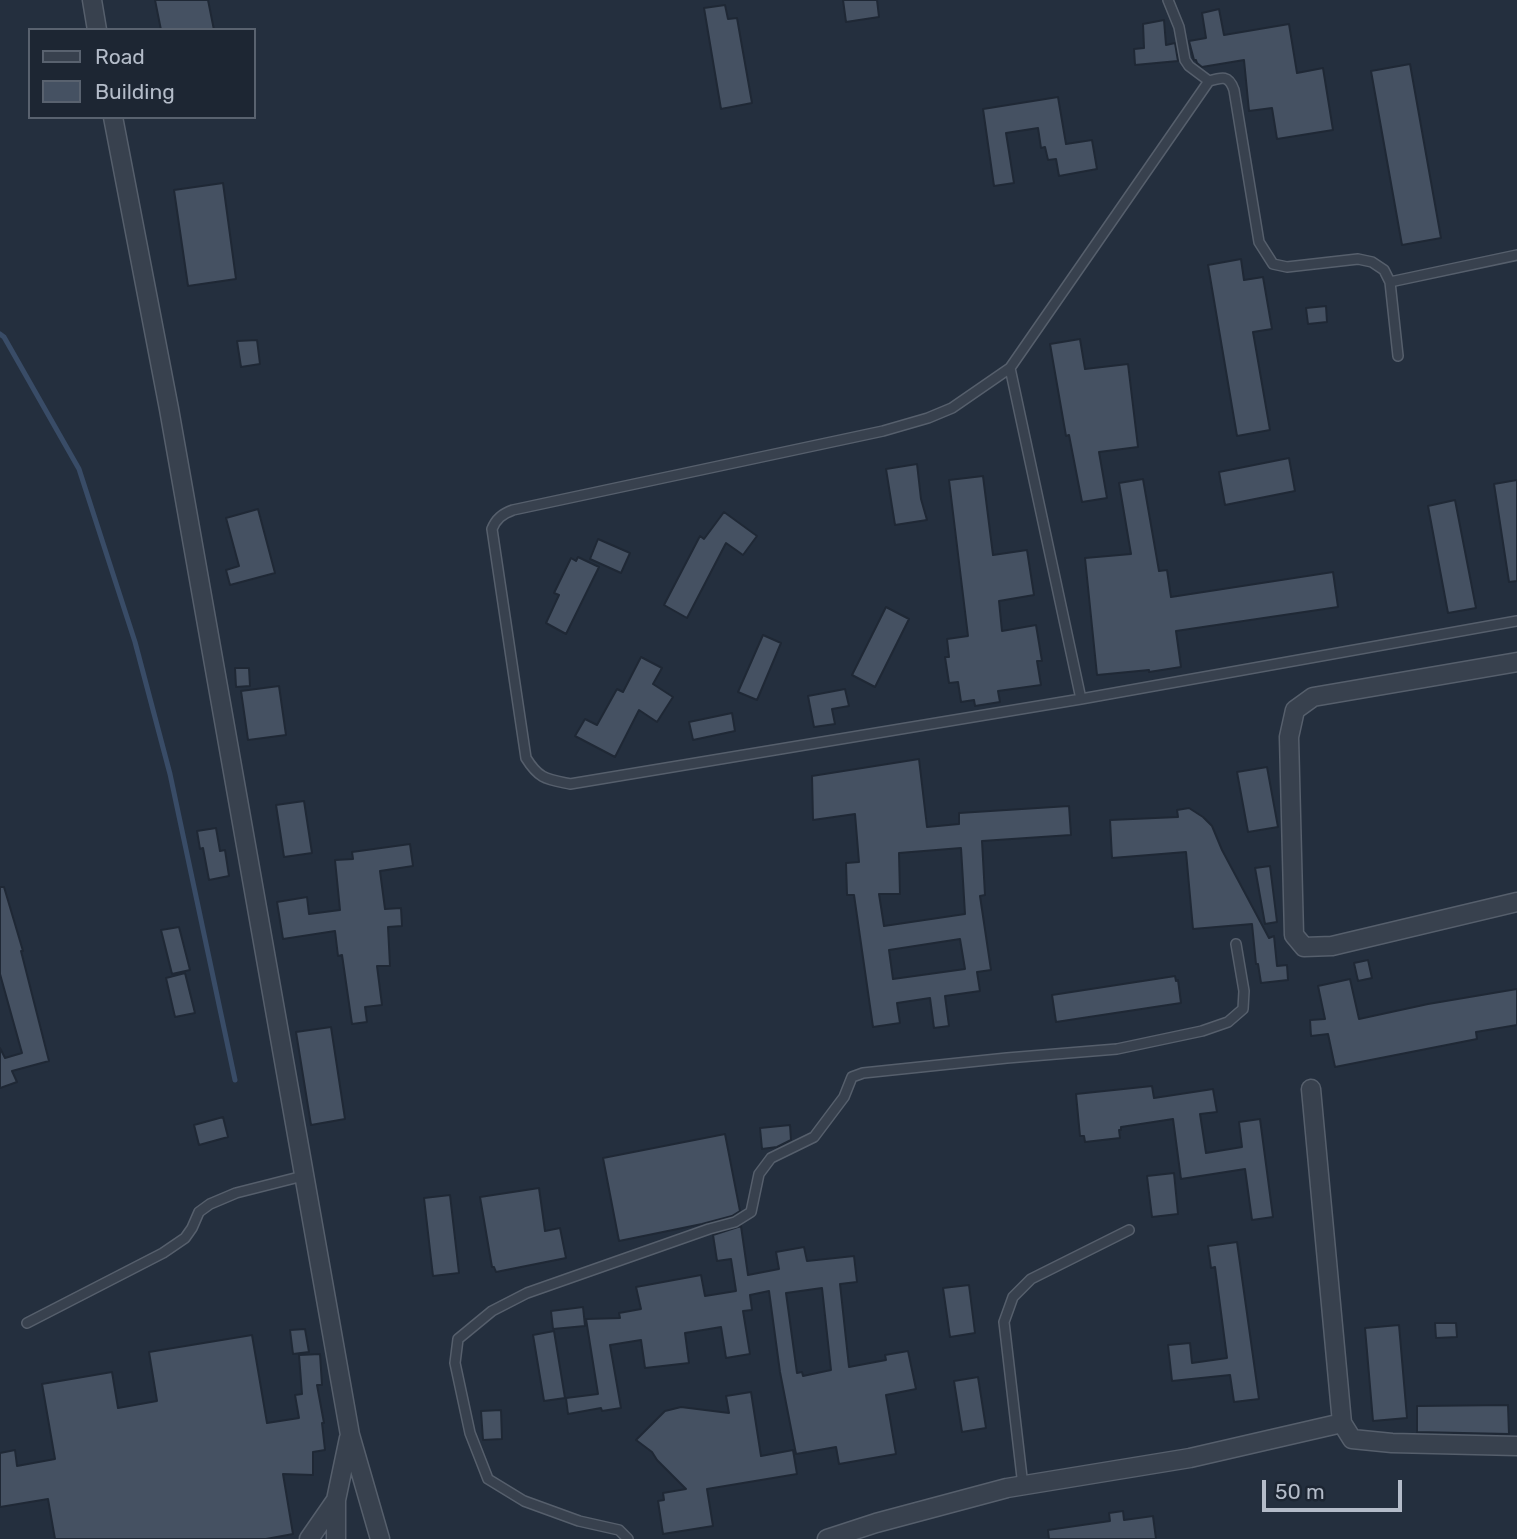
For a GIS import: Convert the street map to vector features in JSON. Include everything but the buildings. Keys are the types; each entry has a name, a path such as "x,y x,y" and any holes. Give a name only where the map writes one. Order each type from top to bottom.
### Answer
{"street":[{"path":"92,0 97,28"},
{"path":"113,119 178,459 350,1435 380,1539"},
{"path":"1517,662 1313,697 1295,710 1289,737 1294,936 1304,947 1332,946 1517,902"},
{"path":"1311,1089 1342,1423 1352,1439 1392,1443 1517,1446"},
{"path":"827,1539 876,1523 1023,1486 1190,1458 1342,1423"},
{"path":"336,1539 336,1500 350,1435"},
{"path":"309,1539 336,1500"},
{"path":"371,1508 391,1539"}],"lane":[{"path":"1168,0 1179,27 1185,60 1209,81"},
{"path":"1398,356 1390,282 1384,270 1372,262 1358,259 1287,267 1273,264 1259,242 1234,90 1231,82 1226,79 1209,81 1010,369 952,408 883,431 513,510 496,520 492,529 526,758 535,772 550,780 570,784 1081,699 1517,621"},
{"path":"1390,282 1517,255"},
{"path":"1010,369 1081,699"},
{"path":"628,1539 619,1530 579,1521 524,1501 488,1479 470,1433 455,1363 458,1339 492,1311 527,1293 735,1222 751,1212 759,1174 771,1158 814,1137 844,1097 852,1077 876,1071 1117,1049 1202,1031 1228,1022 1243,1009 1244,991 1236,944"},
{"path":"27,1323 163,1253 185,1238 200,1212 209,1203 303,1175"},
{"path":"1023,1486 1004,1322 1013,1297 1031,1279 1129,1230"}],"waterway":[{"path":"0,334 79,469 135,642 170,774 235,1080"}]}
